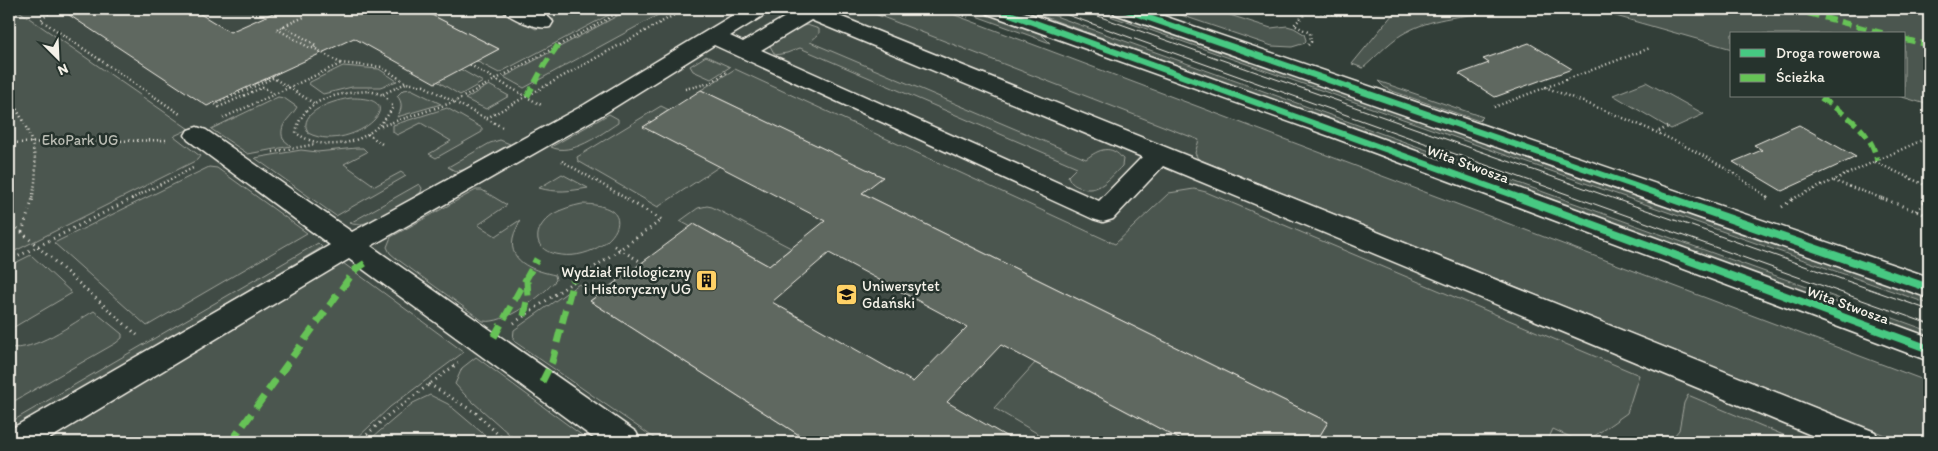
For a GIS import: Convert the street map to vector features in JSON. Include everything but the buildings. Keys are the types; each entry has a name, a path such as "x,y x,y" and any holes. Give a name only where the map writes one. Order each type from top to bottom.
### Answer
{"street":[{"path":"513,9 542,22"},
{"path":"16,442 351,245 593,110 758,9"},
{"name":"Wita Stwosza","path":"996,9 1040,23 1341,132 1929,349"},
{"path":"1123,9 1929,288"},
{"path":"744,51 806,10 1862,442"},
{"path":"714,36 1103,213 1159,155"},
{"path":"200,125 222,153 624,442"}],"path":[{"path":"43,9 48,13 42,20 200,125"},
{"path":"381,126 390,116 394,107 391,100 383,94 369,90 332,96 302,113 295,124 296,133 303,140 316,144 329,144 355,139 381,126 454,102 626,9"},
{"path":"487,119 685,9"},
{"path":"1294,25 1309,10 1340,15 1356,9"},
{"path":"304,17 277,29 340,63 382,67 406,83 424,86 532,144 662,220 429,384 387,416 359,442"},
{"path":"283,26 316,45 314,48"},
{"path":"1495,106 1650,48"},
{"path":"9,143 180,140 200,125 289,88 340,63"},
{"path":"470,65 548,108"},
{"path":"275,94 263,86 219,107 215,104 272,77 315,104"},
{"path":"383,94 406,83"},
{"path":"1545,87 1659,131 1749,182 1773,203"},
{"path":"9,100 34,143 38,169 34,197 22,232"},
{"path":"1659,131 1668,127"},
{"path":"368,134 382,144"},
{"path":"1780,214 1779,209 1791,200 1929,137"},
{"path":"9,261 222,153"},
{"path":"1874,162 1929,187"},
{"path":"1834,181 1929,216"},
{"path":"1916,211 1929,197"},
{"path":"9,221 139,337"},
{"path":"614,246 643,262"},
{"path":"429,384 476,413 506,442"}],"shaded area":[{"name":"Uniwersytet Gdański","path":"9,9 923,9 1929,442 9,442"}],"green space":[{"name":"EkoPark UG","path":"9,9 16,9 189,129 174,136 200,156 197,160 9,254"},
{"path":"420,9 497,9 536,29 554,20 534,9 620,9 499,73 476,61 499,49"},
{"path":"630,9 669,9 524,88 504,77"},
{"path":"862,9 939,9 1929,382 1929,442 1902,442 1198,159 1195,153 1199,140"},
{"path":"957,9 970,9 1038,31 1050,43"},
{"path":"1023,9 1036,9 1929,331 1929,338"},
{"path":"1090,9 1100,9 1879,280 1929,298 1929,304"},
{"path":"1163,9 1211,9 1271,28 1287,26 1294,28 1304,34 1306,40 1305,43 1292,47 1272,46"},
{"path":"1397,9 1483,9 1484,11 1480,14 1449,18 1410,30 1386,46 1363,68 1352,64"},
{"path":"1591,9 1929,9 1929,105 1906,98 1906,32 1730,32 1730,48"},
{"path":"807,25 819,29 819,34 810,42 1086,159 1100,151 1114,151 1123,159 1122,166 1098,187 1086,189 1079,187 1072,183 1068,176 1077,167 800,48 775,55 770,46 773,42 787,32"},
{"path":"706,56 730,67 711,79 693,71 690,66"},
{"path":"343,66 379,69 397,81 380,87 352,87 323,94 309,84"},
{"path":"460,69 483,82 460,95 437,81"},
{"path":"735,69 1115,244 1169,193 1194,189 1206,192 1639,375 1627,413 1586,442 1581,442 1553,429 1547,442 1316,442 1328,422 862,193 882,177 701,90"},
{"path":"1378,81 1483,117 1479,121 1392,91"},
{"path":"1646,82 1704,114 1671,129 1613,95"},
{"path":"489,85 509,96 486,109 465,99"},
{"path":"411,89 441,104 397,117 401,106 397,96 403,90"},
{"path":"278,97 284,98 297,107 282,129 283,139 291,146 248,154 211,129"},
{"path":"351,98 370,100 379,106 378,114 370,123 358,131 342,137 324,138 308,133 306,125 312,113 328,104"},
{"path":"661,106 669,110 644,127 720,166 658,207 578,161 577,157"},
{"path":"447,108 482,128 482,132 436,158 429,154 451,141 421,123 397,135 393,132 393,125"},
{"path":"609,114 618,119 618,123 595,138 577,147 568,149 551,147"},
{"path":"500,140 510,144 464,170 455,171 448,167 490,143"},
{"path":"363,148 367,152 344,164 375,186 401,172 406,176 336,216 255,158 301,150 317,152"},
{"path":"209,167 217,168 307,233 147,326 54,243"},
{"path":"562,174 588,188 551,191 539,188"},
{"path":"419,184 422,188 421,192 393,210 374,220 356,224 350,223"},
{"path":"476,190 482,190 507,205 478,225 496,236 520,220 513,238 515,254 525,265 555,275 556,280 542,294 523,308 502,319 492,321 483,321 397,259 390,253 387,247 391,237"},
{"path":"582,204 603,207 614,213 618,222 615,232 606,242 593,250 578,255 561,255 544,249 540,245 538,233 546,220 553,214"},
{"path":"707,206 791,248 769,266 694,224 691,227 680,221 698,208"},
{"path":"318,243 322,247 316,251 9,432 9,423"},
{"path":"31,255 72,293 9,330 9,266"},
{"path":"343,263 464,352 390,407 353,442 44,442"},
{"path":"579,284 597,296 590,301 810,442 660,442 515,342 513,339 514,330"},
{"path":"94,311 122,334 122,338 9,404 9,347 29,346 53,336"},
{"path":"476,357 591,442 518,442 455,384 462,368"},
{"path":"1035,363 1185,442 1052,442 994,408"},
{"path":"430,395 448,404 493,442 367,442 413,403"},
{"path":"1688,395 1800,442 1669,442 1679,430 1684,403"}],"tram line":[{"path":"1051,9 1929,324"},
{"path":"1078,9 1929,310"}],"marked path":[{"path":"1792,9 1878,32"},
{"path":"1906,39 1929,45"},
{"path":"527,97 558,45"},
{"path":"1821,98 1848,117 1864,132 1871,141 1877,161"},
{"path":"494,337 537,259"},
{"path":"231,442 355,270 370,260"},
{"path":"524,316 528,296 527,281"},
{"path":"542,382 552,362 573,281"}],"cycle path":[{"path":"996,9 1341,132 1929,349"},
{"path":"1123,9 1929,288"}],"place":[{"name":"Wydział Filologiczny i Historyczny UG","path":"707,281"},
{"name":"Uniwersytet Gdański","path":"846,295"}]}
